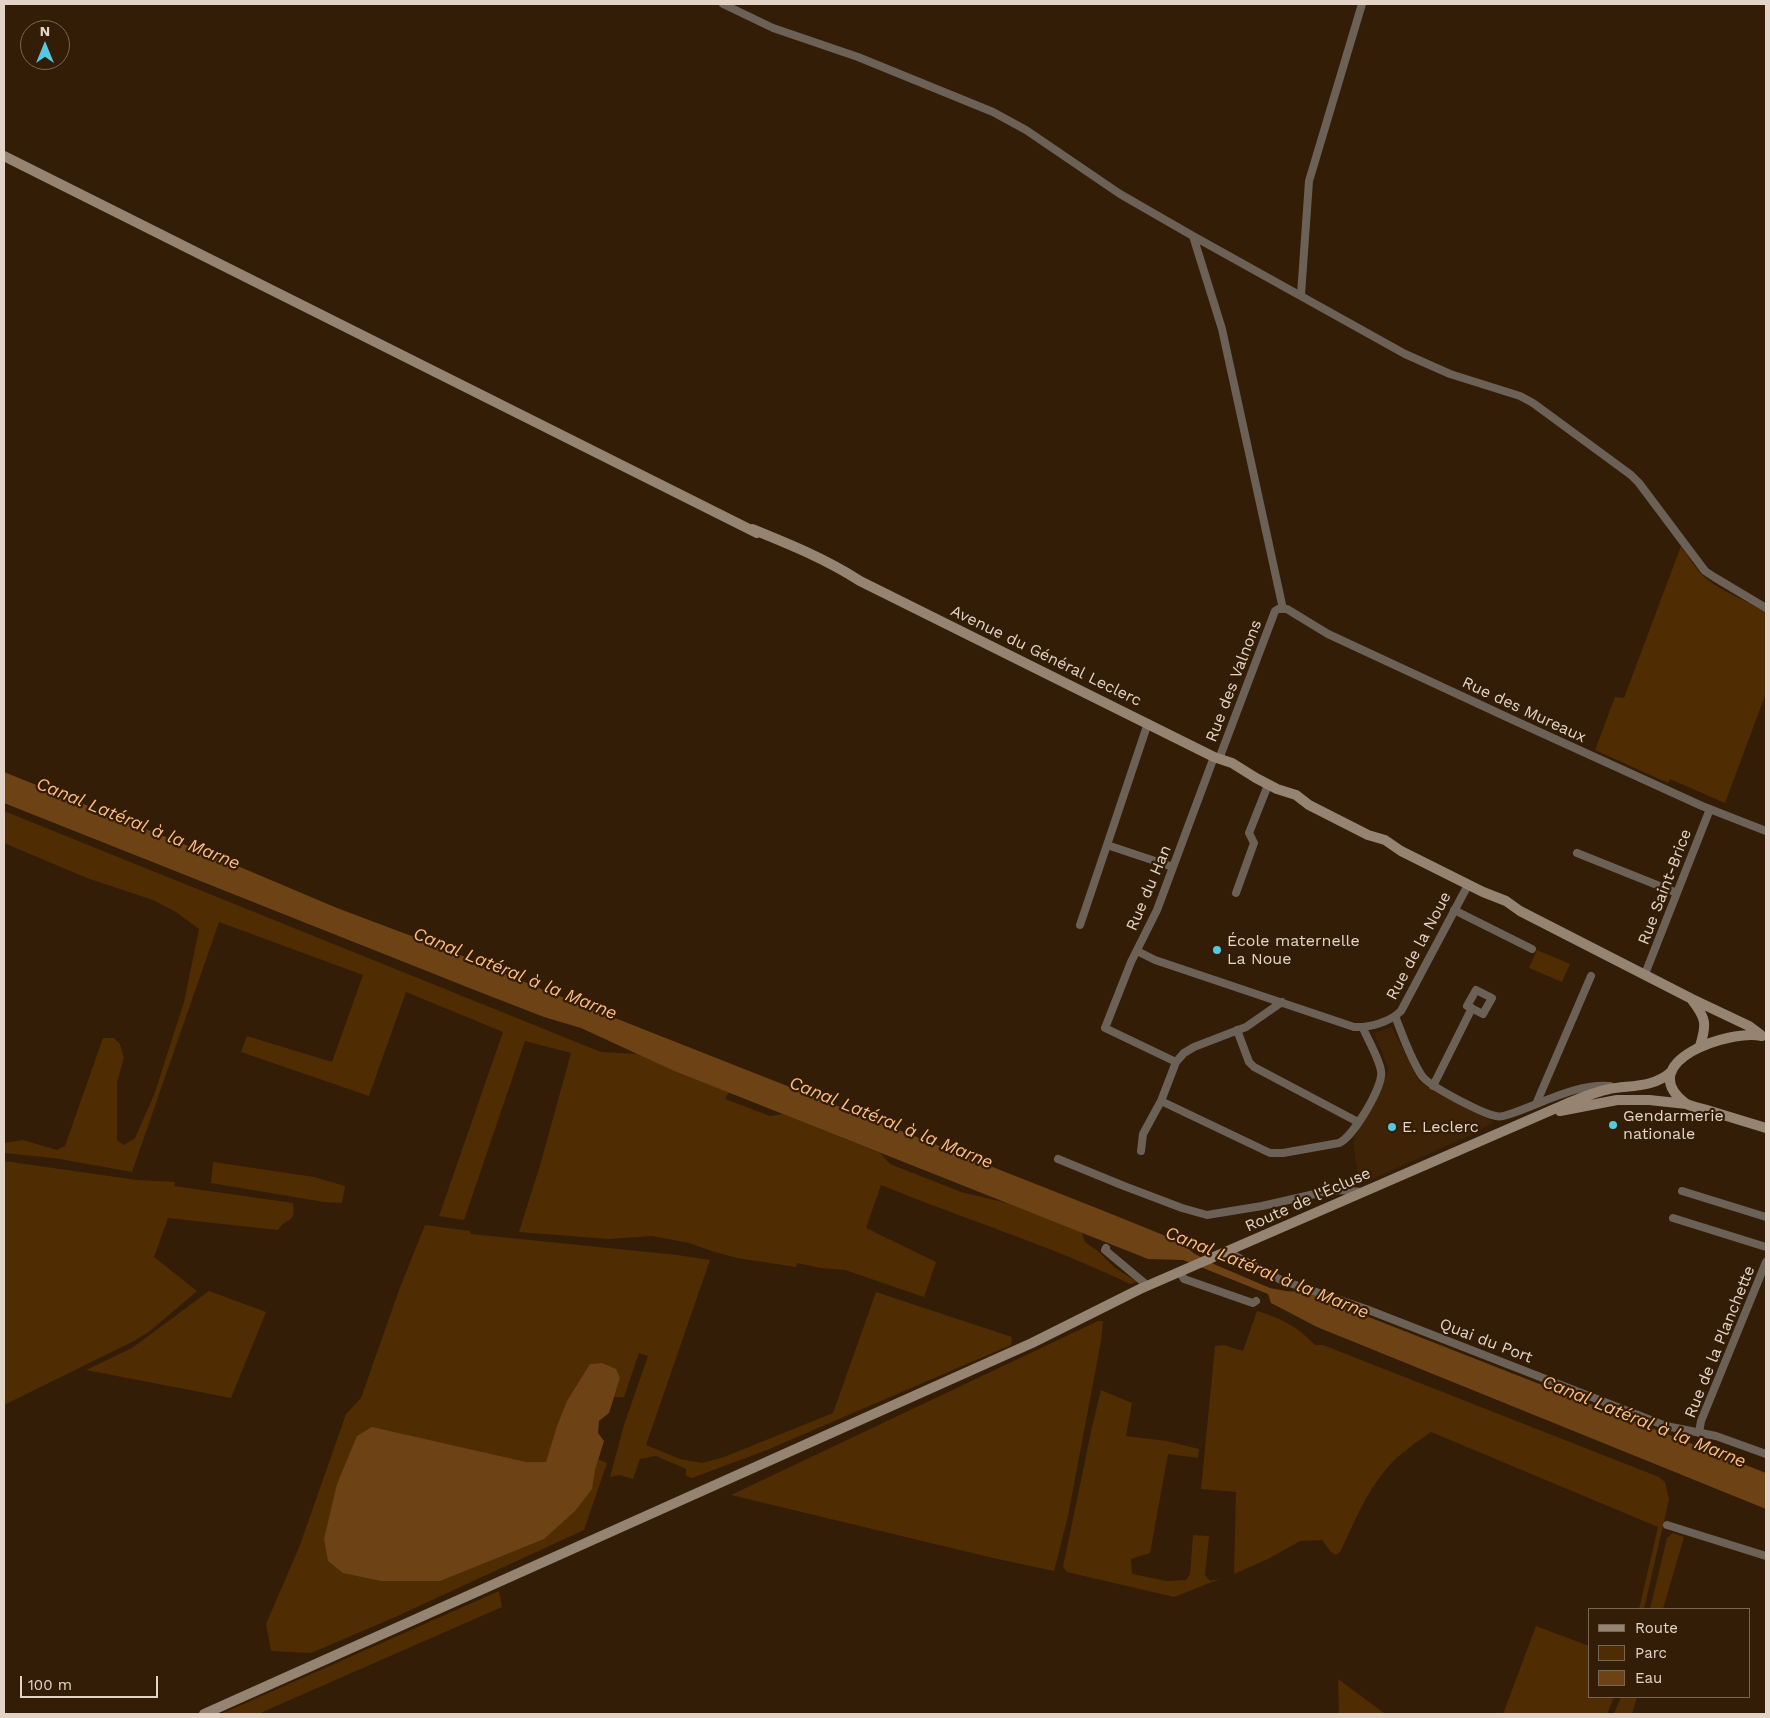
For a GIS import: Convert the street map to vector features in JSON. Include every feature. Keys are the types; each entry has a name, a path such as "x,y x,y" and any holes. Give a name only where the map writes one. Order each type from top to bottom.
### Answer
{"main road":[{"name":"Avenue du Général Leclerc","path":"4,156 713,510 836,566 860,581 1216,758 1232,763 1273,787 1296,795 1309,805 1368,835 1385,840 1401,851 1468,885 1506,901 1520,911 1749,1026 1763,1036"},
{"path":"1692,999 1704,1017 1706,1026 1700,1046"},
{"name":"Route de l'Écluse","path":"204,1714 1032,1343 1148,1286 1544,1113 1592,1094 1620,1087 1651,1084 1664,1079 1682,1058 1700,1046 1728,1037 1763,1036"},
{"path":"1671,1072 1673,1089 1687,1104"},
{"path":"1649,1100 1651,1084"},
{"name":"Route de l'Écluse","path":"1544,1113 1617,1100 1649,1100 1687,1104 1766,1128"}],"street":[{"path":"723,4 773,28 858,57 993,112 1026,130 1120,194 1406,354 1436,369 1520,396 1533,403 1635,479 1705,571 1766,608"},
{"path":"1301,295 1309,181 1362,4"},
{"path":"1193,236 1222,330 1279,610"},
{"name":"Rue des Valnons","path":"1216,758 1279,610"},
{"name":"Rue des Mureaux","path":"1279,610 1287,610 1345,642 1710,809 1766,831"},
{"path":"1080,926 1148,724"},
{"name":"Rue du Han","path":"1176,1062 1105,1028 1137,951 1158,910 1216,758"},
{"path":"1236,893 1254,843 1249,833 1273,787"},
{"name":"Rue Saint-Brice","path":"1645,974 1710,809"},
{"path":"1107,845 1173,867"},
{"path":"1577,853 1677,893"},
{"name":"Rue de la Noue","path":"1363,1028 1385,1021 1404,1008 1468,885"},
{"path":"1454,910 1532,950"},
{"path":"1137,951 1155,960 1354,1027 1363,1028 1379,1064 1381,1075 1372,1100 1347,1138 1339,1143 1277,1154 1263,1151 1161,1100"},
{"path":"1536,1104 1591,976"},
{"path":"1141,1151 1143,1134 1161,1100 1176,1062 1184,1053 1262,1017 1282,1002"},
{"path":"1433,1086 1472,1008"},
{"path":"1394,1016 1422,1076 1433,1086 1482,1112 1500,1117 1581,1089 1604,1086 1620,1087"},
{"path":"1237,1030 1249,1062 1254,1067 1358,1122"},
{"path":"1058,1159 1189,1211 1207,1215 1262,1206 1328,1191 1364,1192"},
{"path":"1682,1191 1766,1217"},
{"path":"1673,1218 1766,1248"},
{"path":"1106,1248 1105,1250 1120,1264 1148,1286"},
{"name":"Quai du Port","path":"1228,1252 1282,1280 1366,1309 1666,1426 1716,1436 1766,1454"},
{"name":"Rue de la Planchette","path":"1699,1433 1701,1421 1766,1262"},
{"path":"1180,1272 1184,1279 1253,1303 1256,1301"},
{"path":"1667,1525 1766,1556"}],"shaded area":[{"path":"1392,1027 1419,1082 1494,1122 1473,1134 1359,1185 1353,1141 1389,1069 1374,1033"}],"green space":[{"path":"1681,546 1708,580 1766,613 1766,693 1725,803 1670,779 1668,783 1595,750 1615,697 1624,698"},
{"path":"4,811 601,1052 638,1054 729,1092 725,1099 770,1116 783,1114 880,1153 890,1164 961,1192 1007,1203 1081,1231 1085,1242 1099,1252 1115,1268 1137,1282 1130,1284 1069,1257 881,1185 866,1228 936,1262 924,1297 845,1270 797,1263 796,1267 737,1258 689,1243 652,1236 609,1239 519,1232 541,1162 571,1053 525,1041 464,1220 439,1216 503,1032 406,992 369,1096 241,1052 247,1036 332,1062 363,975 219,922 132,1172 54,1158 4,1153 4,1143 23,1140 57,1150 65,1146 103,1038 114,1038 120,1044 124,1058 117,1082 117,1140 124,1145 135,1138 154,1095 184,1002 199,929 176,912 153,900 87,878 4,843"},
{"path":"1537,950 1570,964 1562,982 1529,968"},
{"path":"4,1161 137,1180 175,1182 174,1186 293,1203 294,1210 292,1217 278,1230 168,1218 154,1257 197,1291 150,1331 134,1341 4,1405"},
{"path":"213,1162 314,1177 345,1186 342,1203 324,1202 211,1183"},
{"path":"425,1225 470,1231 471,1234 710,1260 646,1445 680,1459 702,1463 724,1457 833,1413 876,1292 1012,1337 1011,1345 767,1450 692,1478 686,1476 686,1469 656,1456 640,1459 633,1479 620,1475 610,1477 624,1425 648,1356 639,1353 624,1397 614,1397 620,1378 546,1462 526,1462 324,1539 595,1470 598,1459 607,1463 584,1530 393,1618 311,1653 271,1651 266,1624 300,1545 346,1414 361,1398 399,1290"},
{"path":"209,1291 266,1312 231,1398 86,1370 132,1348"},
{"path":"1257,1311 1289,1324 1315,1345 1323,1345 1659,1477 1665,1482 1669,1499 1644,1608 1639,1608 1658,1527 1431,1432 1398,1457 1380,1477 1361,1508 1340,1552 1336,1555 1331,1552 1322,1540 1300,1541 1268,1559 1234,1574 1236,1492 1201,1489 1215,1346 1224,1345 1243,1351"},
{"path":"1098,1321 1103,1321 1101,1341 1068,1516 1054,1571 731,1495"},
{"path":"1101,1390 1132,1403 1126,1436 1167,1441 1199,1449 1198,1458 1168,1454 1150,1553 1131,1559 1132,1574 1167,1581 1186,1580 1190,1574 1193,1535 1209,1536 1205,1575 1210,1581 1222,1578 1174,1597 1067,1572 1063,1567"},
{"path":"1673,1533 1684,1537 1663,1608 1650,1608 1667,1538"},
{"path":"499,1591 502,1607 258,1714 221,1714"},
{"path":"1536,1626 1588,1646 1588,1698 1614,1698 1607,1714 1503,1714"},
{"path":"1338,1679 1384,1713 1387,1714 1339,1714"},
{"path":"1621,1698 1637,1698 1632,1714 1614,1714"}],"water":[{"path":"4,772 337,908 446,949 544,990 1178,1241 1195,1254 1216,1265 1270,1288 1305,1292 1766,1473 1766,1509 1317,1327 1271,1303 1268,1294 1183,1260 1148,1259 672,1070 581,1028 544,1017 477,991 4,803"},
{"path":"602,1363 616,1369 620,1378 609,1413 599,1421 598,1433 604,1441 595,1470 592,1489 575,1511 544,1539 440,1581 381,1581 343,1573 328,1561 324,1539 337,1484 357,1436 372,1427 526,1462 546,1462 567,1401 590,1364"}],"place":[{"name":"École maternelle La Noue","path":"1217,950"},
{"name":"Gendarmerie nationale","path":"1613,1125"},
{"name":"E. Leclerc","path":"1392,1127"}],"water label":[{"name":"Canal Latéral à la Marne","path":"138,824"},
{"name":"Canal Latéral à la Marne","path":"515,974"},
{"name":"Canal Latéral à la Marne","path":"891,1123"},
{"name":"Canal Latéral à la Marne","path":"1267,1273"},
{"name":"Canal Latéral à la Marne","path":"1644,1422"}]}
